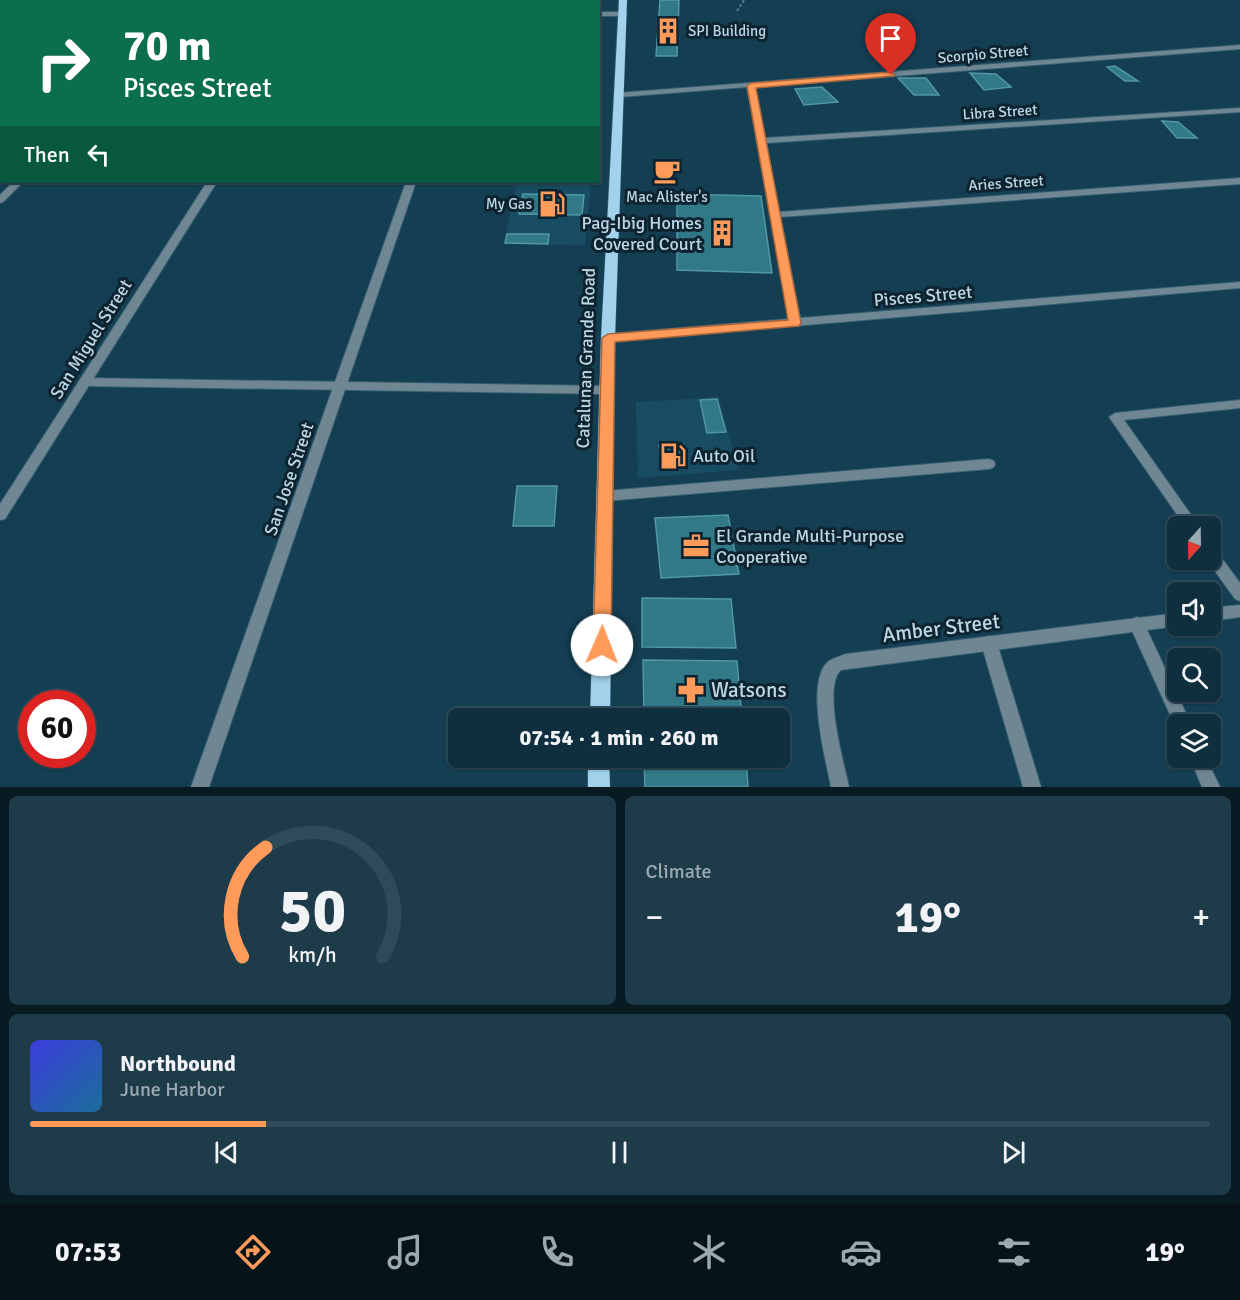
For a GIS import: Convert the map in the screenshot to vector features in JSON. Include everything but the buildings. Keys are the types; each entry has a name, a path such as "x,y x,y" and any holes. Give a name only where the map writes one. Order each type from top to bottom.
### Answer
{"main road":[{"name":"Catalunan Grande Road","path":"600,708 608,338 623,7"},
{"path":"598,787 599,768"}],"street":[{"path":"600,13 623,7"},
{"name":"Scorpio Street","path":"620,96 1240,47"},
{"path":"751,86 795,323"},
{"name":"Libra Street","path":"761,141 1240,110"},
{"name":"Aries Street","path":"775,215 1240,181"},
{"path":"0,200 17,183"},
{"name":"San Miguel Street","path":"0,515 211,183"},
{"name":"San Jose Street","path":"200,787 411,183"},
{"name":"Pisces Street","path":"608,338 1240,285"},
{"path":"84,382 608,390"},
{"path":"1185,516 1115,417 1240,404"},
{"path":"605,496 989,464"},
{"path":"1221,568 1240,595"},
{"path":"1221,614 1240,611"},
{"name":"Amber Street","path":"840,787 824,697 826,680 832,667 846,661 1167,620"},
{"path":"1137,624 1178,714"},
{"path":"990,643 1032,787"},
{"path":"1202,768 1211,787"}],"path":[{"path":"737,11 744,0"}],"shaded area":[{"path":"517,183 591,183 585,245 504,244"},
{"path":"719,397 738,470 638,478 636,402"}],"place":[{"name":"SPI Building","path":"668,31"},
{"name":"Mac Alister's","path":"667,171"},
{"name":"My Gas","path":"552,204"},
{"name":"Pag-Ibig Homes Covered Court","path":"722,233"},
{"name":"Auto Oil","path":"673,456"},
{"name":"El Grande Multi-Purpose Cooperative","path":"696,546"},
{"name":"Watsons","path":"691,690"}],"route":[{"path":"602,645 608,338 795,323 751,86 891,75"}]}
